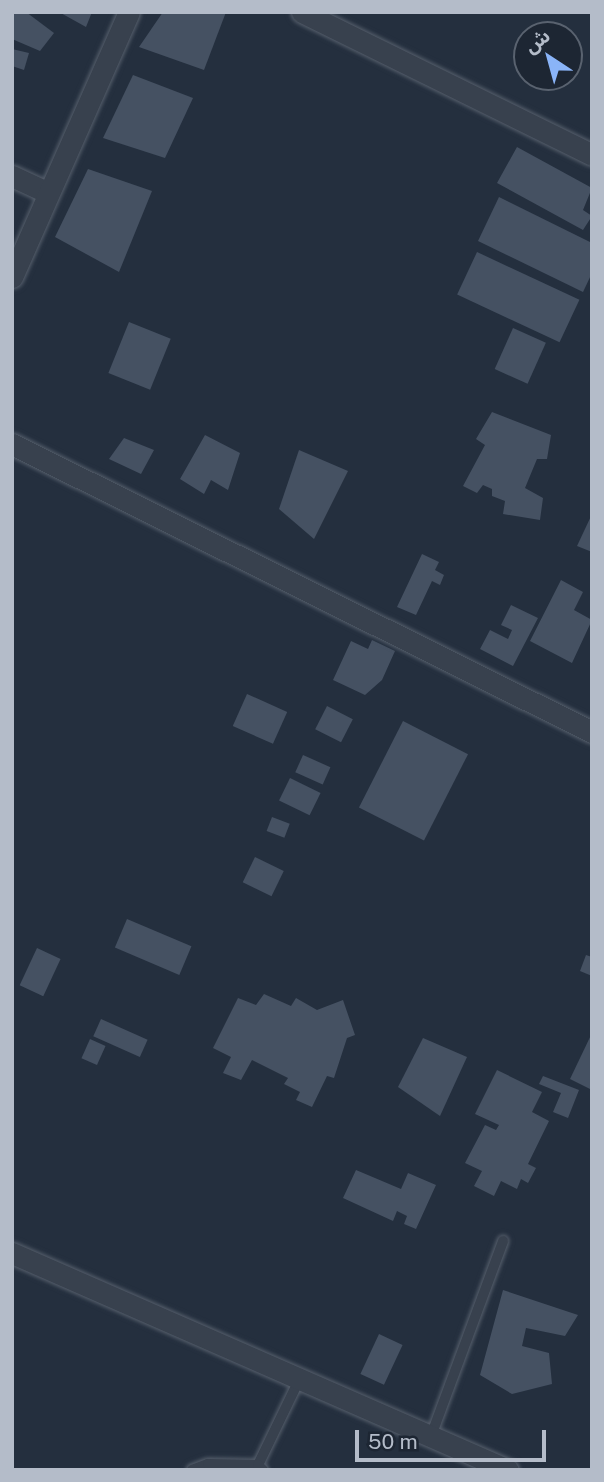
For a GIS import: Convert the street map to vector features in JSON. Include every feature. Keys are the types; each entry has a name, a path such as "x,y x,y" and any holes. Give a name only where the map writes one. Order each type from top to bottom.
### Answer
{"street":[{"path":"12,277 46,192 128,12"},
{"path":"302,12 592,155"},
{"path":"12,176 46,192"},
{"path":"12,444 592,732"},
{"path":"12,1253 508,1470"}],"lane":[{"path":"431,1436 503,1241"},
{"path":"192,1470 208,1464 260,1468 300,1378"}],"building":[{"path":"12,12 26,12 54,33 40,51 12,39"},
{"path":"59,12 92,12 86,27"},
{"path":"163,12 226,12 204,70 139,47"},
{"path":"12,49 29,53 24,70 12,66"},
{"path":"133,75 193,98 165,158 103,138"},
{"path":"517,147 592,188 583,210 592,216 583,230 497,183"},
{"path":"88,169 152,191 119,272 55,237"},
{"path":"499,197 592,243 592,273 583,292 478,241"},
{"path":"477,252 579,300 560,342 457,295"},
{"path":"129,322 171,339 150,390 108,373"},
{"path":"513,328 546,343 528,384 495,369"},
{"path":"492,412 551,435 547,459 537,459 525,488 543,498 540,520 503,514 505,501 492,496 492,489 483,485 477,493 463,486 485,445 476,439"},
{"path":"205,435 240,453 228,490 211,480 204,494 180,479"},
{"path":"124,438 154,450 141,474 109,459"},
{"path":"299,450 348,471 314,539 279,509"},
{"path":"592,514 592,552 577,546"},
{"path":"422,554 439,562 435,570 444,575 440,585 432,581 416,615 397,607"},
{"path":"561,580 583,592 574,610 592,620 572,663 530,641"},
{"path":"511,605 538,618 513,666 480,649 490,630 508,639 512,630 501,625"},
{"path":"372,640 395,651 382,680 365,695 333,680 351,641 368,649"},
{"path":"247,694 287,712 273,744 233,726"},
{"path":"327,706 353,719 341,742 315,729"},
{"path":"403,721 468,754 424,841 359,807"},
{"path":"303,755 330,767 323,785 295,772"},
{"path":"290,778 321,793 310,815 279,800"},
{"path":"272,817 290,824 284,838 267,831"},
{"path":"255,857 284,871 271,896 243,882"},
{"path":"127,919 191,946 179,975 115,948"},
{"path":"37,948 61,959 43,996 20,985"},
{"path":"586,955 592,957 592,976 580,971"},
{"path":"264,994 291,1006 296,998 317,1010 343,1000 355,1035 347,1038 334,1078 327,1076 312,1107 296,1100 300,1092 284,1084 288,1078 252,1060 241,1080 223,1073 231,1057 213,1048 238,998 256,1005"},
{"path":"101,1019 148,1040 140,1057 93,1036"},
{"path":"592,1033 592,1090 570,1079"},
{"path":"423,1038 467,1057 440,1116 398,1087"},
{"path":"90,1039 106,1046 97,1065 81,1058"},
{"path":"497,1070 542,1092 532,1112 549,1121 528,1164 536,1168 528,1183 521,1179 517,1189 501,1181 494,1196 474,1186 482,1171 465,1163 485,1125 496,1130 499,1125 475,1114"},
{"path":"543,1076 579,1090 568,1118 553,1112 561,1093 539,1084"},
{"path":"356,1170 401,1189 408,1173 436,1185 416,1229 404,1224 407,1216 397,1211 393,1221 343,1198"},
{"path":"503,1290 578,1315 565,1336 526,1328 522,1346 549,1353 552,1384 512,1394 480,1375"},
{"path":"379,1334 403,1345 384,1385 360,1374"}]}
